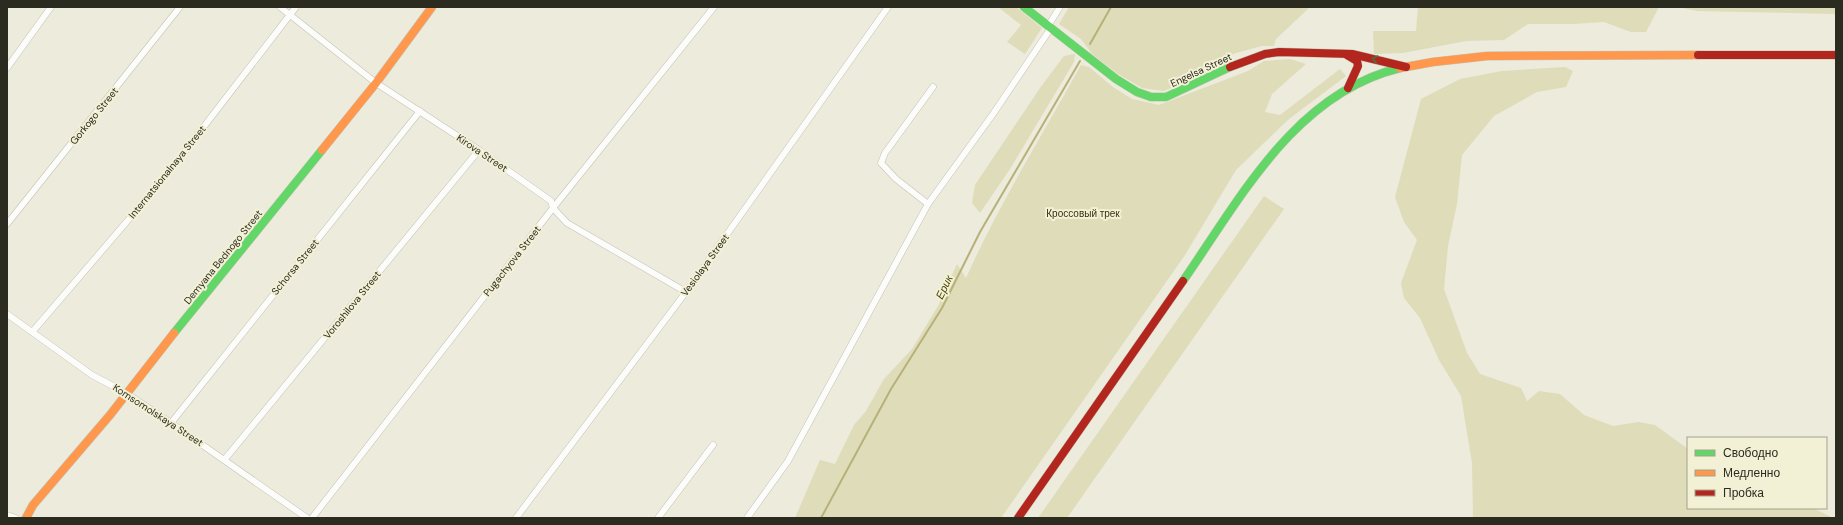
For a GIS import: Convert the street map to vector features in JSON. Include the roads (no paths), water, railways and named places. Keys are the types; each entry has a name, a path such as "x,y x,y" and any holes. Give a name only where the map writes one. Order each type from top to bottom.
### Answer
{"main road":[{"name":"Demyana Bednogo Street","path":"26,518 33,506 110,415 126,393 376,83 432,7"},
{"name":"Engelsa Street","path":"1024,7 1116,79 1137,92 1151,97 1166,97 1239,63 1265,54 1279,52 1342,53 1406,67"},
{"path":"1342,53 1356,61 1358,66 1348,88"},
{"path":"1018,518 1261,168 1304,122 1325,104 1348,88 1406,67 1446,59 1487,56 1836,55"}],"street":[{"path":"7,68 51,7"},
{"name":"Gorkogo Street","path":"7,224 180,7"},
{"name":"Kirova Street","path":"280,7 376,83 479,150 551,201 553,208 567,223 686,292"},
{"name":"Internatsionalnaya Street","path":"33,332 165,177 296,7"},
{"name":"Pugachyova Street","path":"312,518 553,208 714,7"},
{"name":"Vesiolaya Street","path":"516,518 686,292 888,7"},
{"path":"747,518 788,461 928,204 993,114 1050,27 1060,7"},
{"path":"928,204 896,179 881,163 885,153 933,87"},
{"name":"Schorsa Street","path":"171,423 420,111"},
{"name":"Voroshilova Street","path":"225,459 479,150"},
{"name":"Komsomolskaya Street","path":"7,314 92,374 126,393 225,459 307,518"},
{"path":"658,518 713,445"},
{"path":"7,515 16,518"}],"waterway":[{"name":"Ерик","path":"1090,44 1111,7"},
{"name":"Ерик","path":"821,518 891,389 942,308 980,232 1080,61"}],"park label":[{"name":"Кроссовый трек","path":"1083,213"}]}
